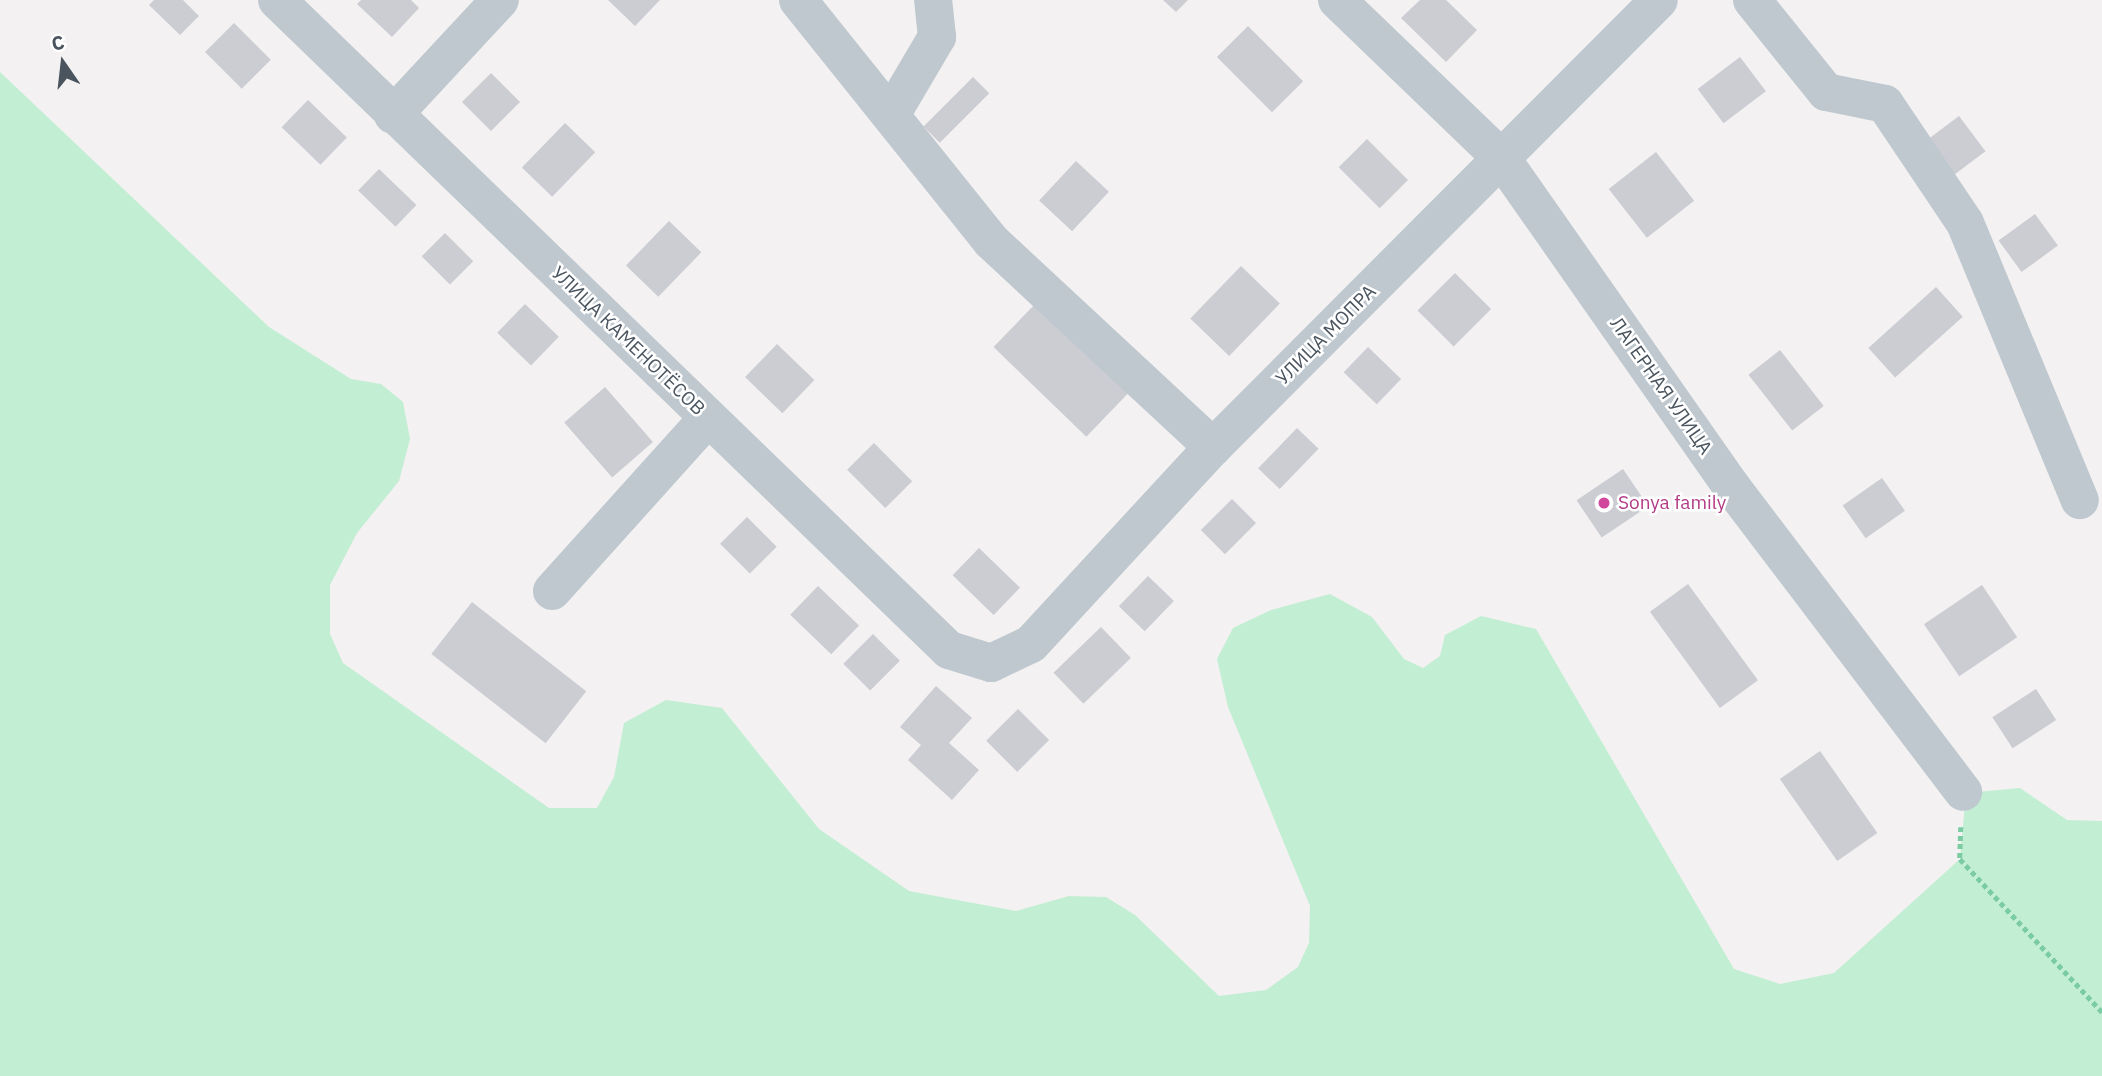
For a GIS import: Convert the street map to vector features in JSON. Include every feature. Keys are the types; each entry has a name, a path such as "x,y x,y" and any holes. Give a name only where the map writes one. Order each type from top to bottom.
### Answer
{"street":[{"name":"УЛИЦА КАМЕНОТЁСОВ","path":"277,0 949,650 991,663"},
{"path":"393,115 500,0"},
{"path":"798,0 991,241 1213,447"},
{"path":"891,115 937,37 933,0"},
{"name":"ЛАГЕРНАЯ УЛИЦА","path":"1337,0 1502,159 1731,486 1963,792"},
{"name":"УЛИЦА МОПРА","path":"991,663 1031,644 1213,447 1659,0"},
{"path":"1752,0 1826,92 1885,104 1965,223 2080,500"},
{"path":"552,591 708,418"}],"path":[{"path":"1963,792 1960,859 2102,1012"}],"green space":[{"path":"0,72 269,327 351,379 381,384 403,402 410,439 399,481 357,533 330,585 330,634 343,663 549,808 597,808 614,777 624,723 666,700 722,708 819,829 909,891 1016,911 1069,896 1106,897 1135,915 1219,996 1266,990 1298,967 1309,943 1310,906 1228,707 1217,659 1233,628 1271,610 1330,594 1372,617 1404,659 1423,668 1440,656 1445,635 1481,616 1536,629 1734,969 1780,984 1834,973 1960,859 1966,793 2020,788 2067,820 2102,821 2102,1076 0,1076"}],"building":[{"path":"154,0 183,0 199,16 180,35 149,5"},
{"path":"361,0 411,0 419,8 392,37 357,4"},
{"path":"608,0 660,0 635,26"},
{"path":"1163,0 1188,0 1176,12"},
{"path":"1420,0 1446,0 1477,30 1446,62 1401,18"},
{"path":"234,23 271,60 242,89 205,52"},
{"path":"1248,26 1303,81 1272,112 1217,57"},
{"path":"1740,57 1766,91 1724,123 1698,89"},
{"path":"491,73 520,102 491,131 462,102"},
{"path":"973,77 989,93 940,143 924,126"},
{"path":"308,100 347,138 320,165 282,127"},
{"path":"1959,116 1985,151 1954,175 1927,140"},
{"path":"565,123 595,152 552,197 522,168"},
{"path":"1367,139 1408,180 1380,208 1339,167"},
{"path":"1656,152 1694,201 1647,238 1609,189"},
{"path":"1076,161 1109,192 1072,231 1039,200"},
{"path":"379,169 416,205 396,227 358,191"},
{"path":"2035,214 2058,246 2022,272 1999,240"},
{"path":"669,221 701,252 658,297 626,266"},
{"path":"445,233 473,261 450,285 422,256"},
{"path":"1241,266 1280,304 1229,356 1190,319"},
{"path":"1455,273 1491,309 1454,347 1418,310"},
{"path":"1936,287 1963,317 1895,378 1868,348"},
{"path":"1038,301 1131,391 1086,437 994,347"},
{"path":"525,304 559,337 531,365 497,333"},
{"path":"777,344 814,380 782,413 745,377"},
{"path":"1368,347 1401,379 1377,404 1344,372"},
{"path":"1780,350 1824,406 1792,431 1748,375"},
{"path":"605,387 653,442 612,478 564,422"},
{"path":"1297,428 1319,449 1280,489 1258,468"},
{"path":"874,443 912,481 885,508 847,470"},
{"path":"1623,469 1648,506 1602,538 1577,500"},
{"path":"1882,478 1905,511 1866,538 1843,506"},
{"path":"1232,499 1256,523 1225,554 1201,530"},
{"path":"747,517 777,547 750,574 720,544"},
{"path":"979,548 1020,588 994,615 953,575"},
{"path":"1148,576 1174,601 1145,631 1119,606"},
{"path":"1688,584 1758,680 1720,708 1650,612"},
{"path":"1982,585 2017,637 1959,676 1924,624"},
{"path":"818,586 859,626 831,654 790,615"},
{"path":"472,602 586,691 546,743 431,654"},
{"path":"1101,627 1131,658 1083,704 1054,673"},
{"path":"873,634 900,661 870,691 843,664"},
{"path":"936,686 972,718 949,743 979,770 952,800 908,760 921,745 900,727"},
{"path":"2036,689 2056,720 2013,748 1992,717"},
{"path":"1018,709 1049,740 1017,772 986,741"},
{"path":"1820,751 1877,833 1837,861 1780,779"}],"place":[{"name":"Sonya family","path":"1604,503"}]}
